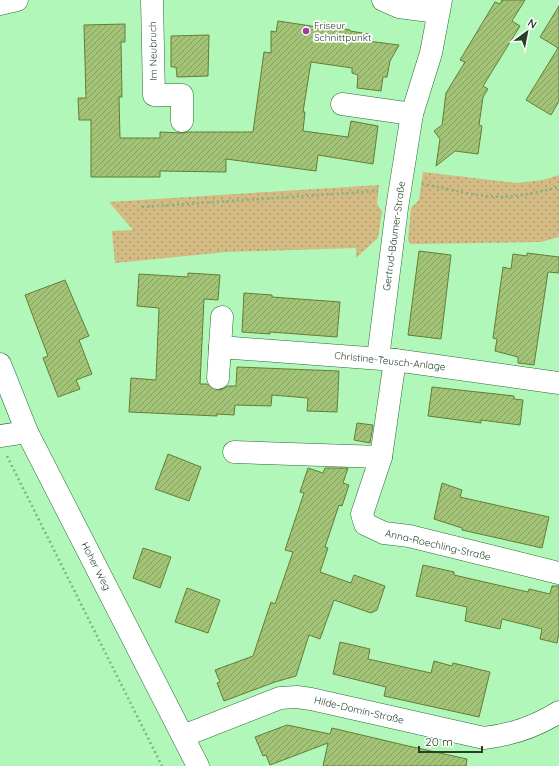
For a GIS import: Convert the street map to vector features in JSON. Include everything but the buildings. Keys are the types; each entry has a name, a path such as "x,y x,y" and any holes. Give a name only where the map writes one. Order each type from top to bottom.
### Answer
{"street":[{"path":"0,4 16,0"},
{"name":"Im Neubruch","path":"152,0 154,95 182,95 182,121"},
{"path":"383,0 399,7 439,6"},
{"name":"Gertrud-Bäumer-Straße","path":"387,359 397,208 412,114 431,53 439,6"},
{"path":"342,104 412,114"},
{"path":"218,378 222,317"},
{"name":"Christine-Teusch-Anlage","path":"220,347 387,359 559,380"},
{"name":"Anna-Roechling-Straße","path":"387,359 380,457 362,514 365,524 384,533 409,536 559,573"},
{"name":"Hoher Weg","path":"0,364 27,432 198,766"},
{"path":"4,446 27,432"},
{"path":"234,452 380,457"},
{"name":"Hilde-Domin-Straße","path":"183,736 280,698 297,697 312,699 484,738 502,736 522,731 559,712"}],"path":[{"path":"418,183 485,196 505,197 525,195 559,187"},
{"path":"142,207 382,190 380,201 385,207 397,208"},
{"path":"4,446 162,766"}],"shaded area":[{"path":"423,172 516,183 543,180 559,175 559,237 541,242 411,244 408,240 411,208 419,200"},
{"path":"379,185 377,204 382,211 378,238 356,258 356,248 227,252 115,263 112,231 133,230 109,202"}],"place":[{"name":"Friseur Schnittpunkt","path":"306,31"}]}
